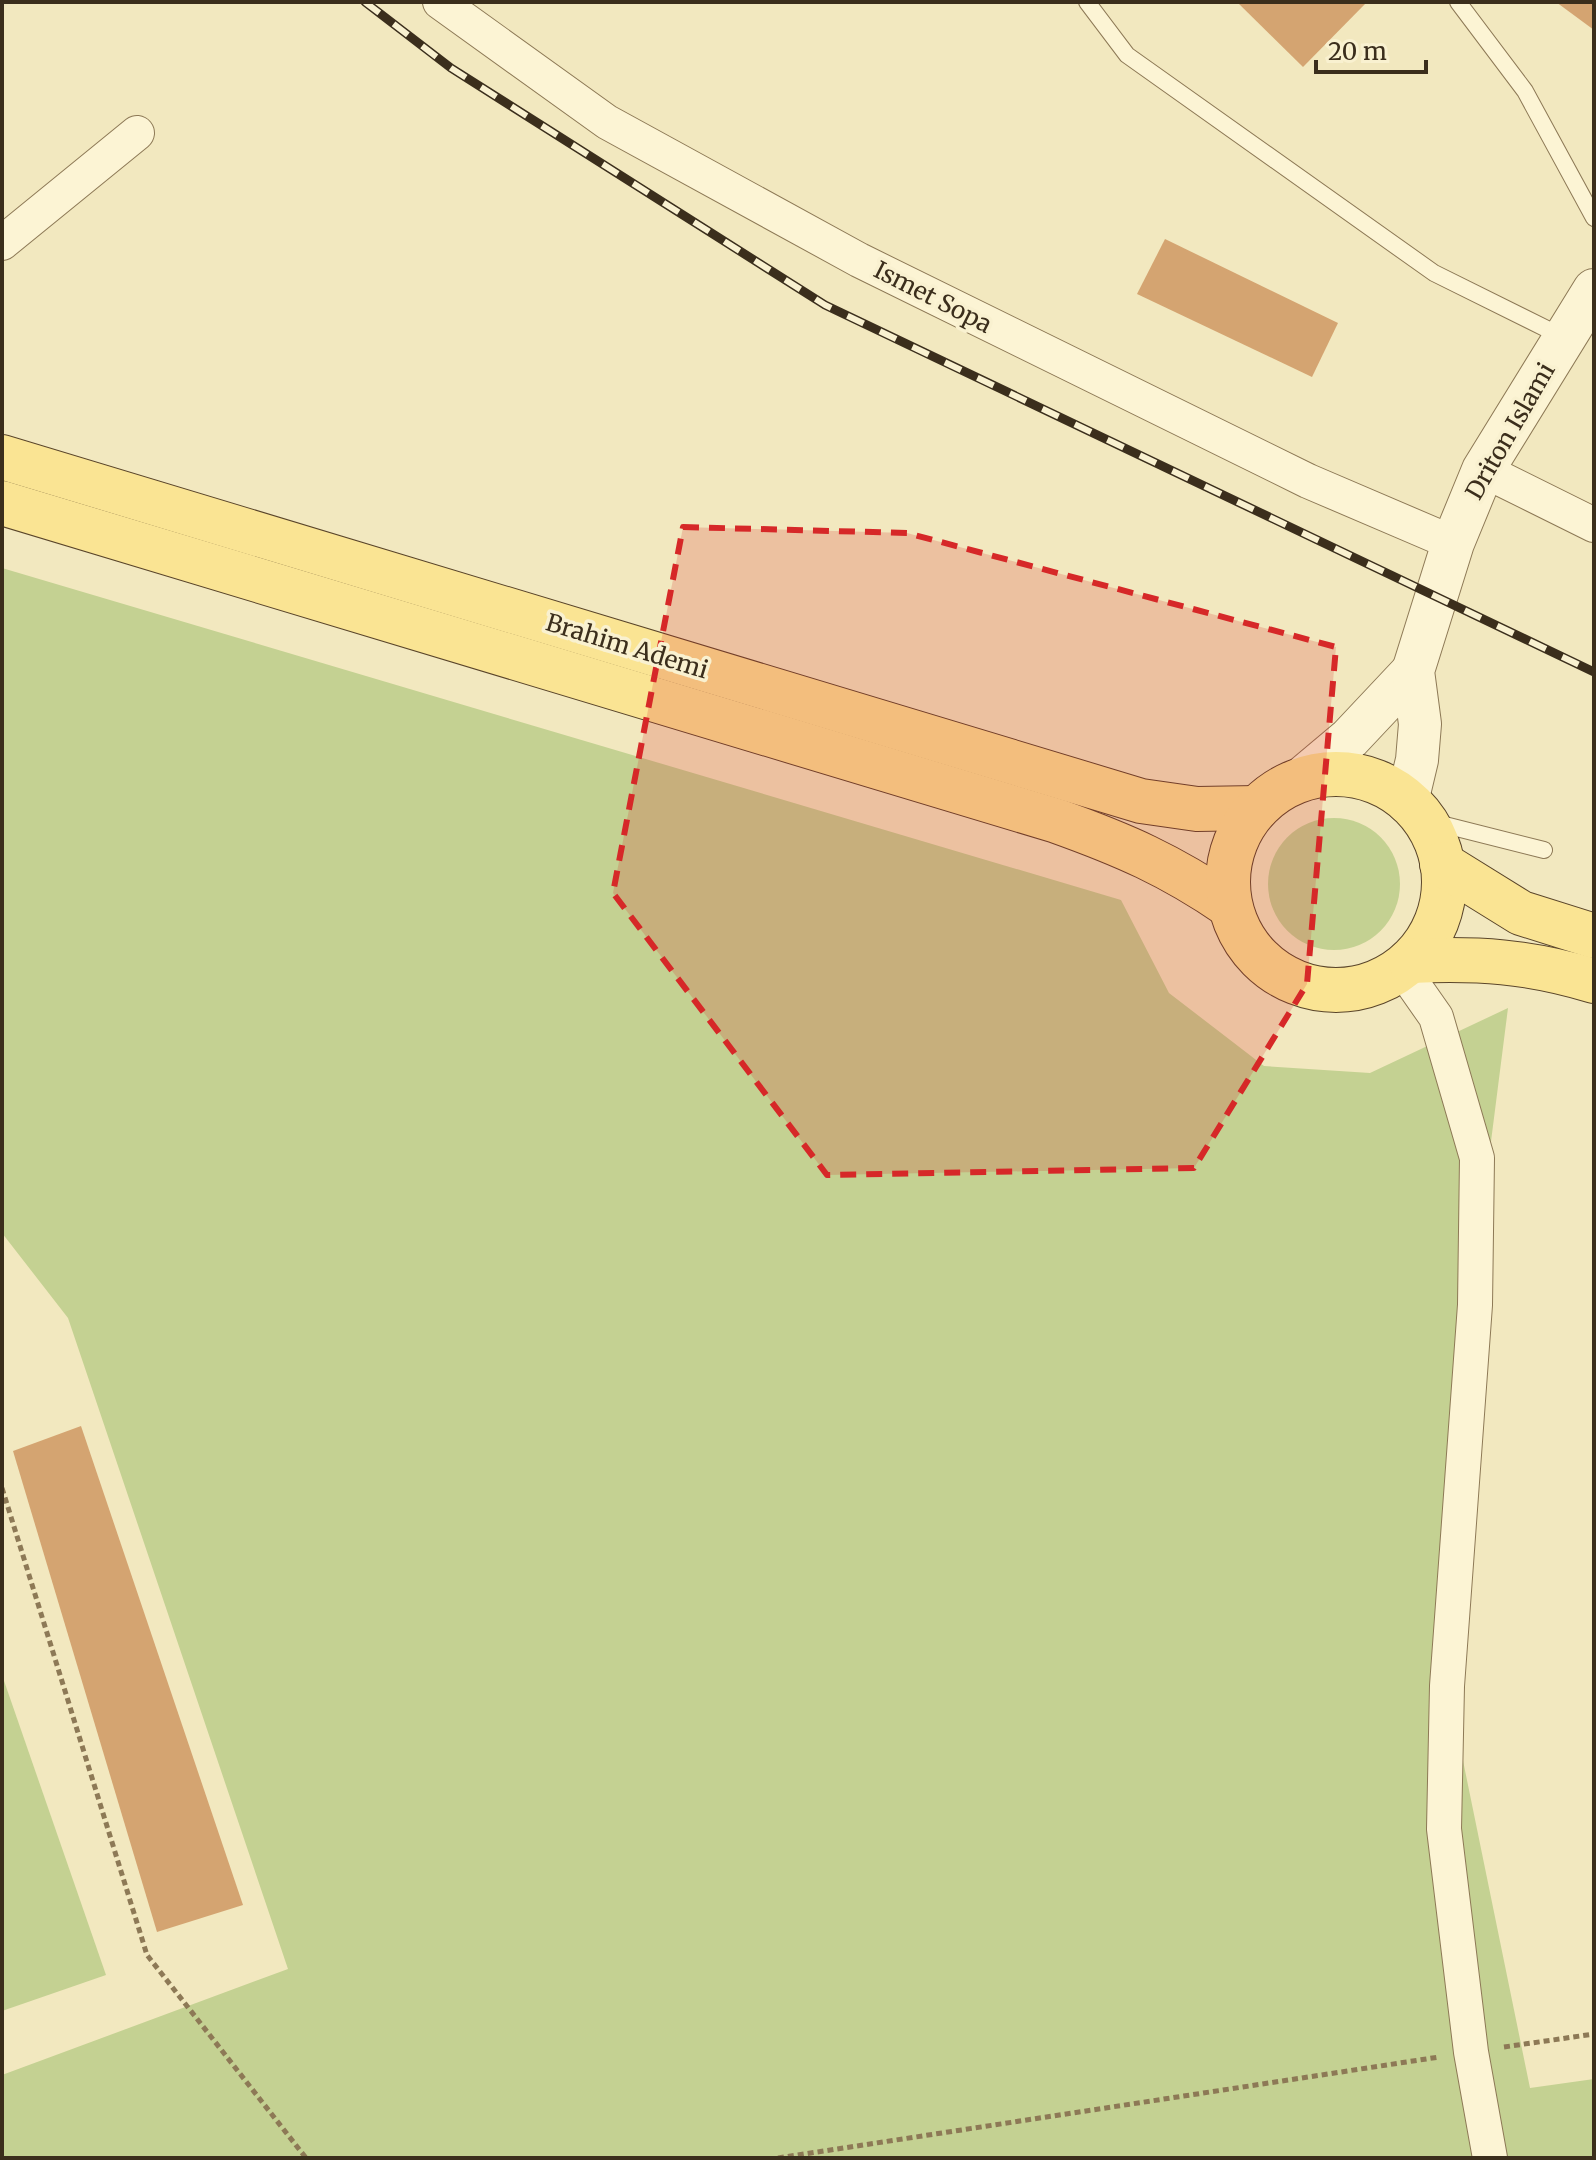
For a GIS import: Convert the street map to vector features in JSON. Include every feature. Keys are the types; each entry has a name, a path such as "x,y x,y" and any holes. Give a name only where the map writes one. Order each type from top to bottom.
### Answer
{"main road":[{"name":"Brahim Ademi","path":"2,457 1141,801 1197,809 1257,808"},
{"name":"Brahim Ademi","path":"2,503 1057,821 1136,849 1181,872 1230,906"},
{"path":"1325,775 1351,776 1376,782 1418,811 1442,864 1443,892 1438,917 1426,941 1405,964 1360,987 1332,990 1304,986 1276,973 1256,956 1239,932 1230,906 1227,877 1231,852 1241,829 1257,808 1276,792 1300,780 1325,775"},
{"path":"1442,864 1521,913 1594,936"},
{"path":"1405,964 1511,961 1594,981"}],"street":[{"name":"Ismet Sopa","path":"440,2 607,122 859,260 1308,481 1453,543"},
{"path":"2,243 137,133"},
{"name":"Driton Islami","path":"1418,811 1420,724 1413,671 1453,543 1483,470 1594,290"},
{"path":"1483,470 1594,525"},
{"name":"Driton Islami","path":"1300,780 1350,738 1413,671"},
{"path":"1405,964 1436,1017 1477,1158 1475,1305 1447,1686 1444,1829 1471,2052 1490,2158"}],"lane":[{"path":"1087,2 1127,55 1421,264 1564,338"},
{"path":"1458,2 1525,91 1594,218"},
{"path":"1418,811 1544,850"}],"path":[{"path":"2,1488 147,1955 306,2158"},
{"path":"778,2158 1594,2034"}],"highlighted area":[{"path":"683,527 907,533 1336,647 1307,984 1194,1168 827,1175 613,893"}],"green space":[{"path":"2,568 1121,900 1169,993 1264,1066 1370,1073 1508,1008 1448,1479 1460,1746 1530,2088 1594,2079 1594,2158 2,2158 2,2075 288,1969 68,1318 2,1233"},
{"path":"1334,818 1359,823 1381,837 1395,859 1400,884 1395,909 1381,931 1359,945 1334,950 1309,945 1287,931 1273,909 1268,884 1273,859 1287,837 1309,823"},
{"path":"2,1675 106,1975 2,2011"}],"building":[{"path":"1237,2 1367,2 1303,67"},
{"path":"1556,2 1594,2 1594,30"},
{"path":"1165,239 1338,323 1312,377 1137,294"},
{"path":"81,1426 243,1905 157,1932 13,1451"}],"railway":[{"path":"365,2 451,68 825,305 1594,672"}]}
